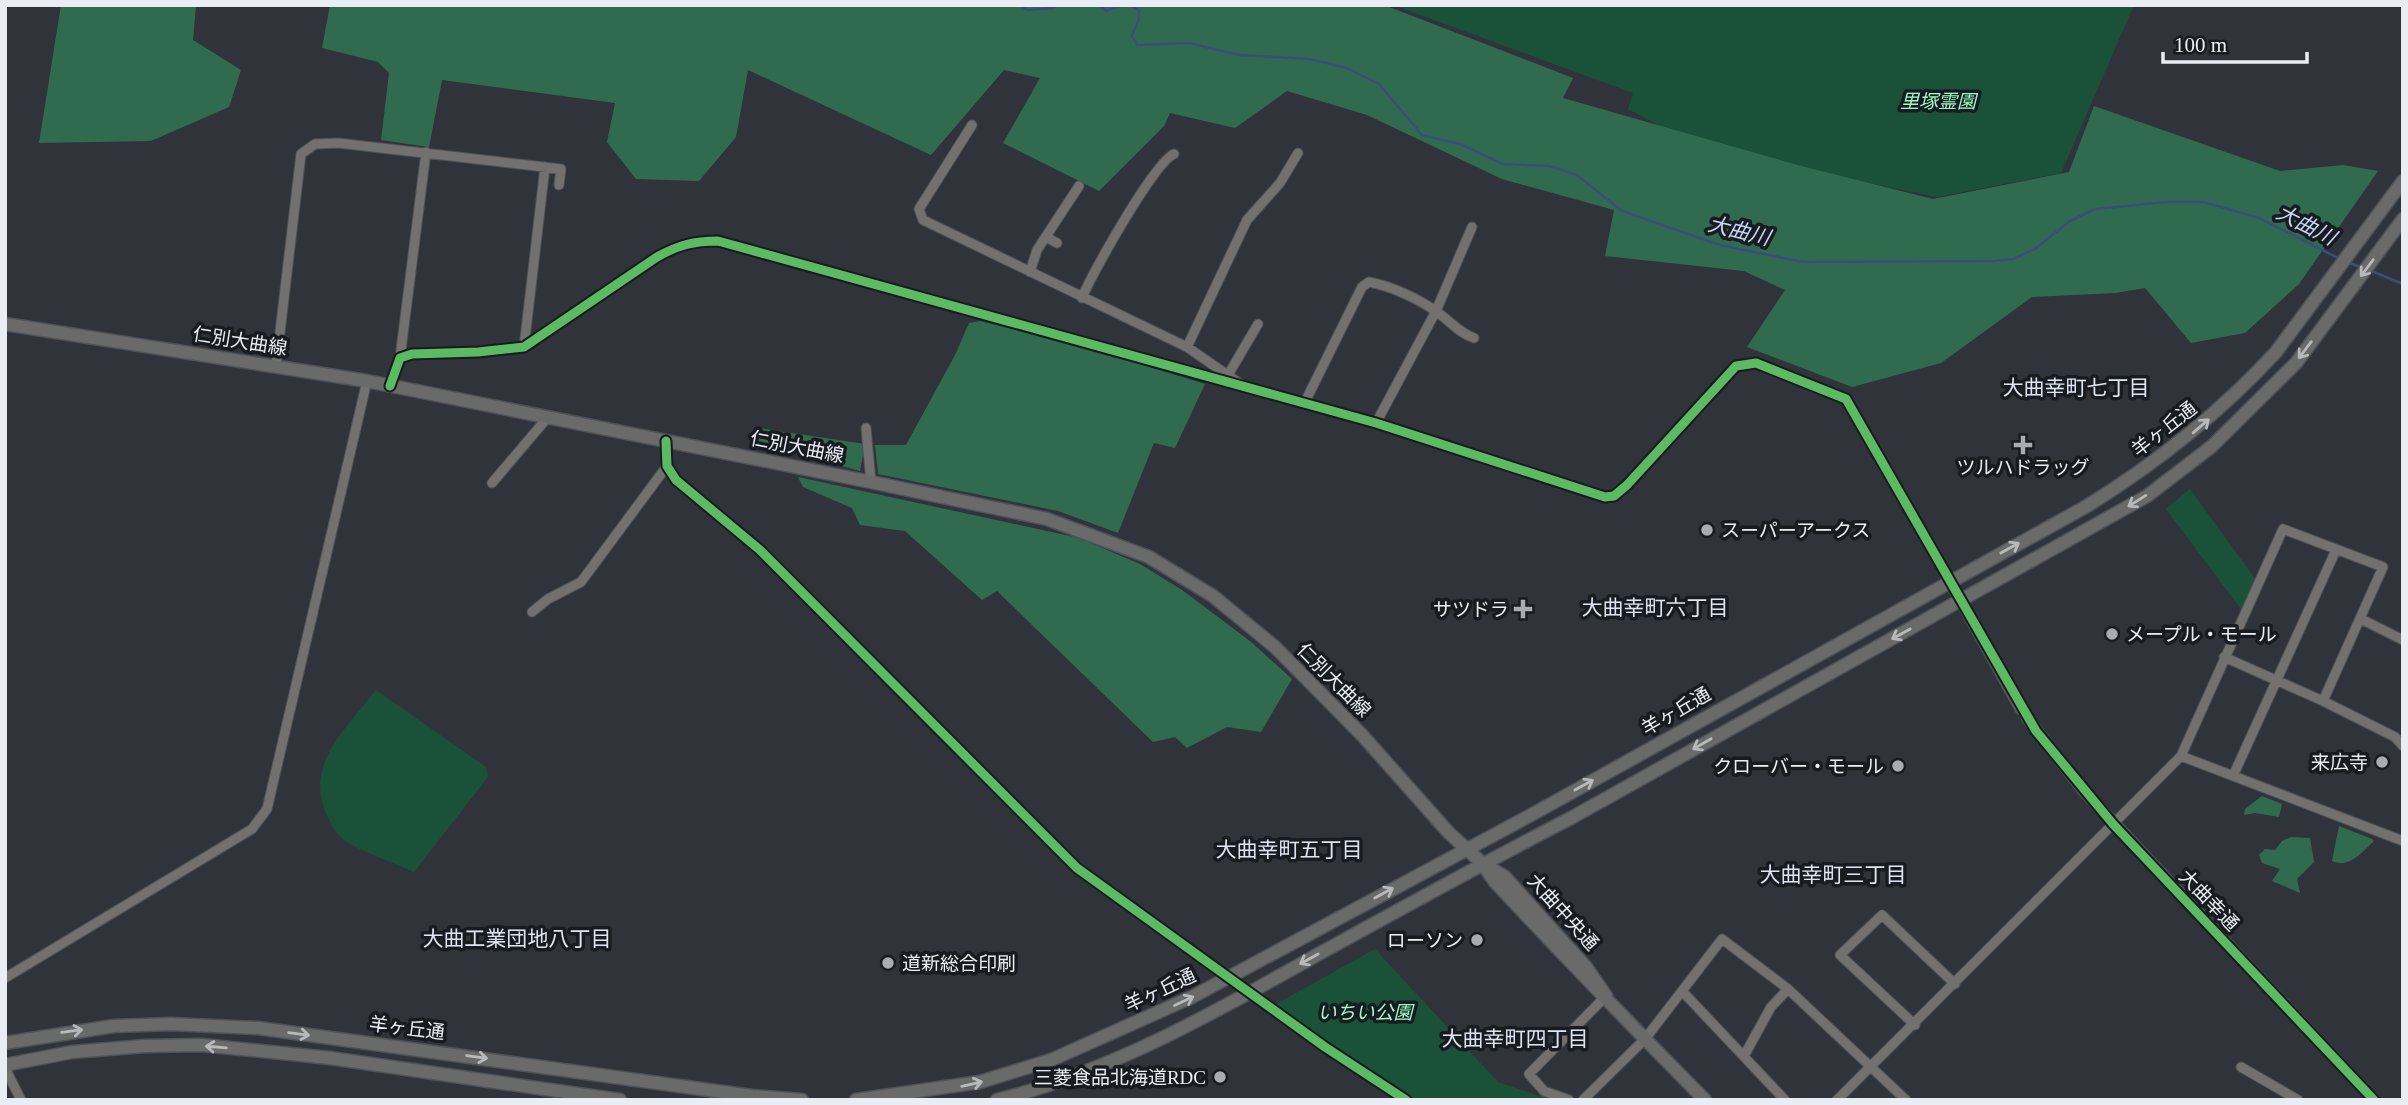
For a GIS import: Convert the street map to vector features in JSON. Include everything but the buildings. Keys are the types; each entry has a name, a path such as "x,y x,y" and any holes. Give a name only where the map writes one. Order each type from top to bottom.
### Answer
{"main road":[{"name":"羊ヶ丘通","path":"856,1100 980,1082 1051,1060 1180,1003 1466,848 1531,816 2087,506 2161,459 2198,429 2252,378 2324,288 2403,181"},
{"path":"997,1100 1063,1081 1107,1063 1249,993 1482,863 1572,818 2124,509 2211,447 2296,363 2403,219"},
{"name":"仁別大曲線","path":"5,324 367,381 1046,519 1150,557 1213,596 1275,647 1466,848"},
{"name":"大曲中央通","path":"1466,848 1482,863 1505,877 1586,967 1606,996 1705,1100"},
{"name":"羊ヶ丘通","path":"5,1042 114,1026 171,1024 258,1028 410,1047 751,1098 802,1100"},
{"name":"羊ヶ丘通","path":"5,1067 72,1052 202,1045 406,1069 620,1100"}],"street":[{"path":"972,125 919,209 923,220 1187,347 1249,389"},
{"path":"276,366 301,155 315,144 338,143 561,169 559,186"},
{"path":"390,386 400,358 426,152"},
{"path":"1187,347 1247,220 1280,183 1298,153"},
{"path":"1082,298 1123,223 1163,164 1174,154"},
{"path":"524,347 545,167"},
{"path":"1030,272 1032,260 1079,186"},
{"path":"1376,423 1436,311 1472,227"},
{"path":"1046,237 1057,243"},
{"path":"400,358 412,354 478,352 524,347 676,246 695,241 718,241 1376,423 1585,491 1614,496 1736,366 1756,363 1846,399 1950,581"},
{"path":"1304,404 1362,287 1369,282 1436,311 1465,335 1474,338"},
{"path":"1228,375 1258,324"},
{"path":"5,978 252,829 267,809 367,381"},
{"path":"492,483 548,417"},
{"path":"866,428 871,482"},
{"path":"666,441 667,466 676,480 760,550 1077,867 1325,1047 1406,1100"},
{"path":"532,612 548,599 581,582 667,466"},
{"path":"1837,1100 1915,1025 2181,756 2283,529 2383,567 2323,701"},
{"path":"2233,776 2336,550"},
{"name":"大曲幸通","path":"1950,581 2024,713 2058,760 2113,824 2374,1100"},
{"path":"2361,619 2403,640"},
{"path":"2224,657 2323,701 2395,737 2403,746"},
{"path":"2395,737 2403,730"},
{"path":"2181,756 2403,841"},
{"path":"1915,1025 1840,955 1882,915 1955,984"},
{"path":"1583,1100 1645,1039 1722,939 1788,989 1906,1100"},
{"path":"1744,1056 1771,1007 1788,989"},
{"path":"1682,991 1785,1100"},
{"path":"1569,1100 1544,1091 1530,1074 1606,996"},
{"path":"5,1067 21,1100"},
{"path":"2241,1067 2298,1100"}],"green space":[{"path":"61,5 196,5 193,40 241,70 229,107 151,141 39,143"},
{"path":"330,5 1384,5 1573,78 1563,98 1801,166 1933,199 2069,172 2094,106 2280,171 2343,165 2378,171 2299,284 2245,333 2191,343 2145,288 2115,293 2032,297 1941,363 1852,387 1747,347 1785,290 1744,271 1605,256 1614,210 1502,179 1367,115 1287,91 1235,128 1170,113 1164,126 1099,191 1003,143 1040,78 1004,70 931,155 748,70 736,137 699,181 636,179 607,142 615,103 442,80 429,147 381,140 389,73 378,62 322,48"},
{"name":"里塚霊園","path":"1393,5 2134,5 2061,173 1937,197 1830,175 1677,135 1628,109 1633,93"},
{"path":"980,321 1071,343 1205,384 1175,448 1154,443 1118,533 1058,511 878,474 875,445 906,445 955,355 969,323"},
{"path":"759,428 865,444 860,471 752,441"},
{"path":"798,477 1079,538 1140,564 1182,590 1250,641 1292,679 1261,732 1227,727 1187,748 1175,737 1153,742 997,591 982,600 905,531 860,525 852,508 803,487"},
{"path":"2190,489 2256,580 2241,609 2166,509"},
{"path":"376,690 486,767 488,777 414,872 365,852 346,841 331,824 321,797 320,780 324,763 341,733"},
{"path":"2262,796 2282,804 2279,817 2255,813 2244,815 2245,809"},
{"path":"2339,826 2374,841 2350,861 2332,861"},
{"path":"2291,837 2310,838 2314,862 2297,879 2300,893 2272,881 2280,869 2262,863 2259,855 2265,849 2275,850 2282,841"},
{"name":"いちい公園","path":"1375,949 1498,1082 1539,1096 1544,1091 1569,1100 1406,1100 1269,1008"}],"waterway":[{"name":"大曲川","path":"1020,5 1027,10 1054,8 1056,5"},
{"name":"大曲川","path":"1099,5 1106,11 1123,5"},
{"name":"大曲川","path":"1129,5 1139,10 1139,19 1132,36 1137,45 1189,43 1240,55 1310,59 1347,68 1379,84 1422,135 1460,144 1503,164 1550,166 1577,175 1622,211 1720,245 1803,262 1994,261 2013,259 2035,249 2070,221 2095,209 2167,202 2204,202 2259,218 2340,259"},
{"name":"大曲川","path":"2350,263 2363,268"},
{"name":"大曲川","path":"2369,270 2403,284"}],"cycle path":[{"path":"390,386 400,358 412,354 478,352 524,347 657,257 686,244 718,241 1376,423 1605,497 1614,496 1627,485 1736,366 1756,363 1846,399 2036,731 2113,824 2374,1100"},
{"path":"666,441 667,466 676,480 760,550 1077,868 1325,1047 1406,1100"}],"place":[{"name":"ツルハドラッグ","path":"2023,445"},
{"name":"スーパーアークス","path":"1707,530"},
{"name":"サツドラ","path":"1523,609"},
{"name":"メープル・モール","path":"2112,634"},
{"name":"来広寺","path":"2382,762"},
{"name":"クローバー・モール","path":"1898,766"},
{"name":"ローソン","path":"1477,940"},
{"name":"道新総合印刷","path":"888,963"},
{"name":"三菱食品北海道RDC","path":"1220,1077"}],"district":[{"name":"大曲幸町七丁目","path":"2076,388"},
{"name":"大曲幸町六丁目","path":"1655,608"},
{"name":"大曲幸町五丁目","path":"1289,850"},
{"name":"大曲幸町三丁目","path":"1833,875"},
{"name":"大曲工業団地八丁目","path":"517,939"},
{"name":"大曲幸町四丁目","path":"1515,1039"}]}
